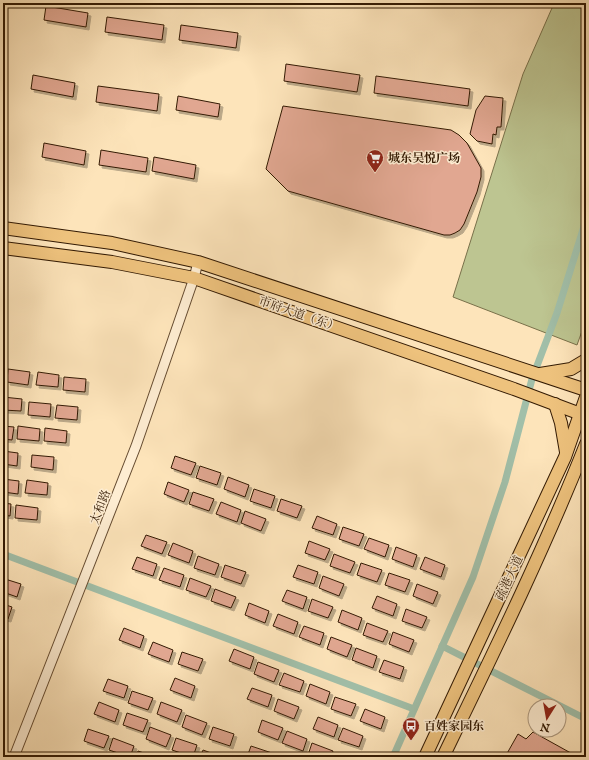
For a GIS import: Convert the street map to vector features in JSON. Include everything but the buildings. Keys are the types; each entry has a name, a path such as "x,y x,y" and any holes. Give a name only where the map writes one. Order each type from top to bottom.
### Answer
{"main road":[{"name":"市府大道（东）","path":"3,228 112,243 198,262 586,390"},
{"name":"市府大道（东）","path":"3,248 112,262 194,278 514,389 583,415"},
{"path":"536,374 572,369 586,360"},
{"name":"疏港大道","path":"425,757 566,454 583,415 586,397"},
{"path":"550,403 561,423 566,454"},
{"name":"疏港大道","path":"443,757 493,654 582,457 586,444"}],"street":[{"name":"太和路","path":"14,757 136,446 194,278 198,262"}],"green space":[{"path":"552,3 586,3 586,320 577,345 453,297 523,74 552,8"}],"waterway":[{"path":"393,757 473,577 505,482 532,379 557,313 586,220"},
{"path":"3,554 414,709"},
{"path":"442,646 586,719"}],"place":[{"name":"城东吴悦广场","path":"375,173"},
{"name":"百姓家园东","path":"411,741"}]}
